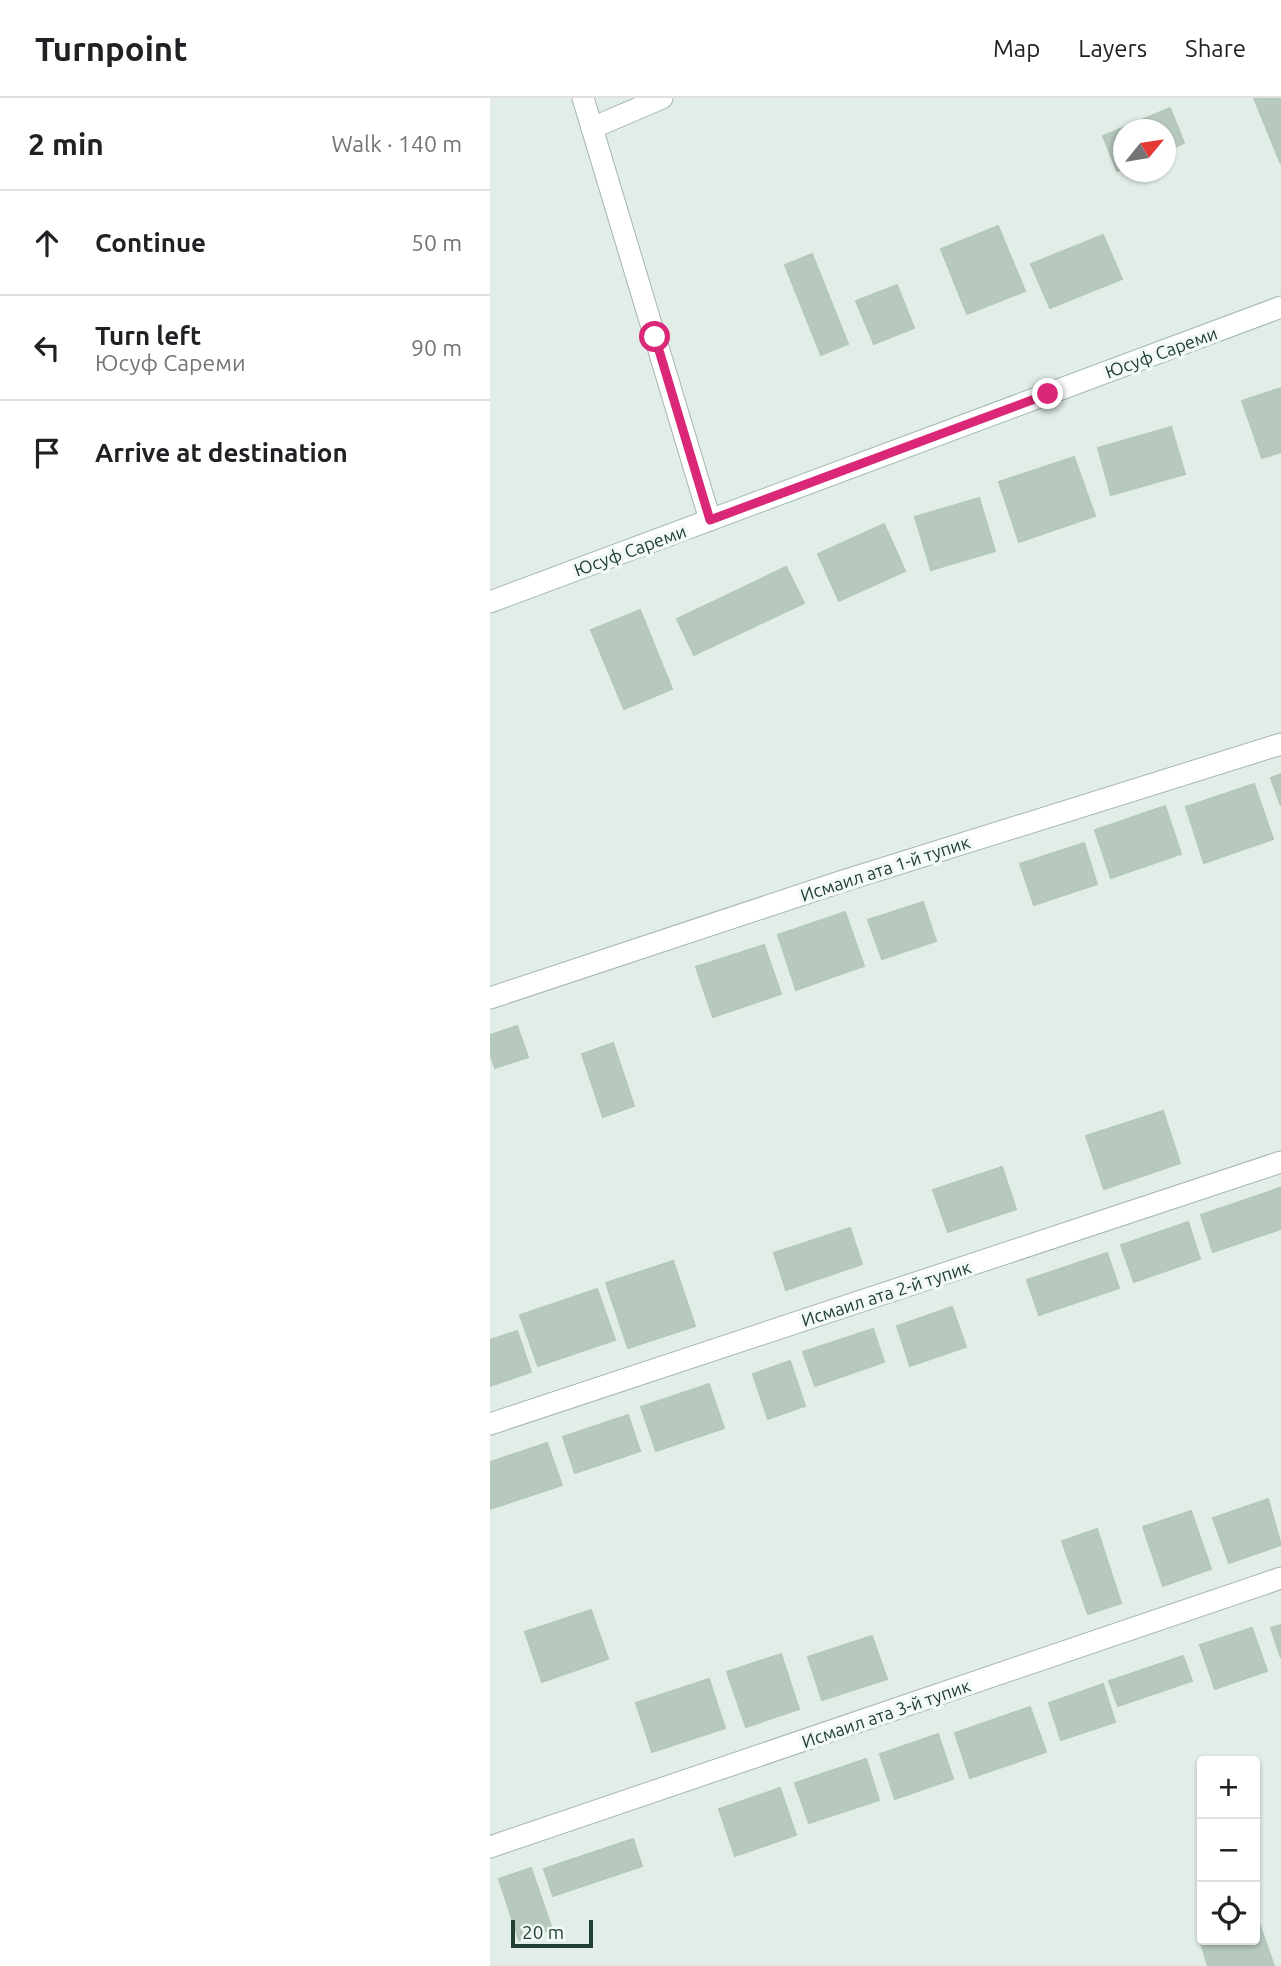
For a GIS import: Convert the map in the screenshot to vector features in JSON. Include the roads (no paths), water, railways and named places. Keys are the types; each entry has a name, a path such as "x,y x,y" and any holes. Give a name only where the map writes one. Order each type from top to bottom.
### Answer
{"street":[{"path":"583,98 710,520"},
{"path":"592,128 662,98"},
{"name":"Юсуф Сареми","path":"490,602 1281,307"},
{"name":"Исмаил ата 1-й тупик","path":"490,998 839,882 1281,744"},
{"name":"Исмаил ата 2-й тупик","path":"490,1424 1281,1162"},
{"name":"Исмаил ата 3-й тупик","path":"490,1847 1281,1578"}]}
